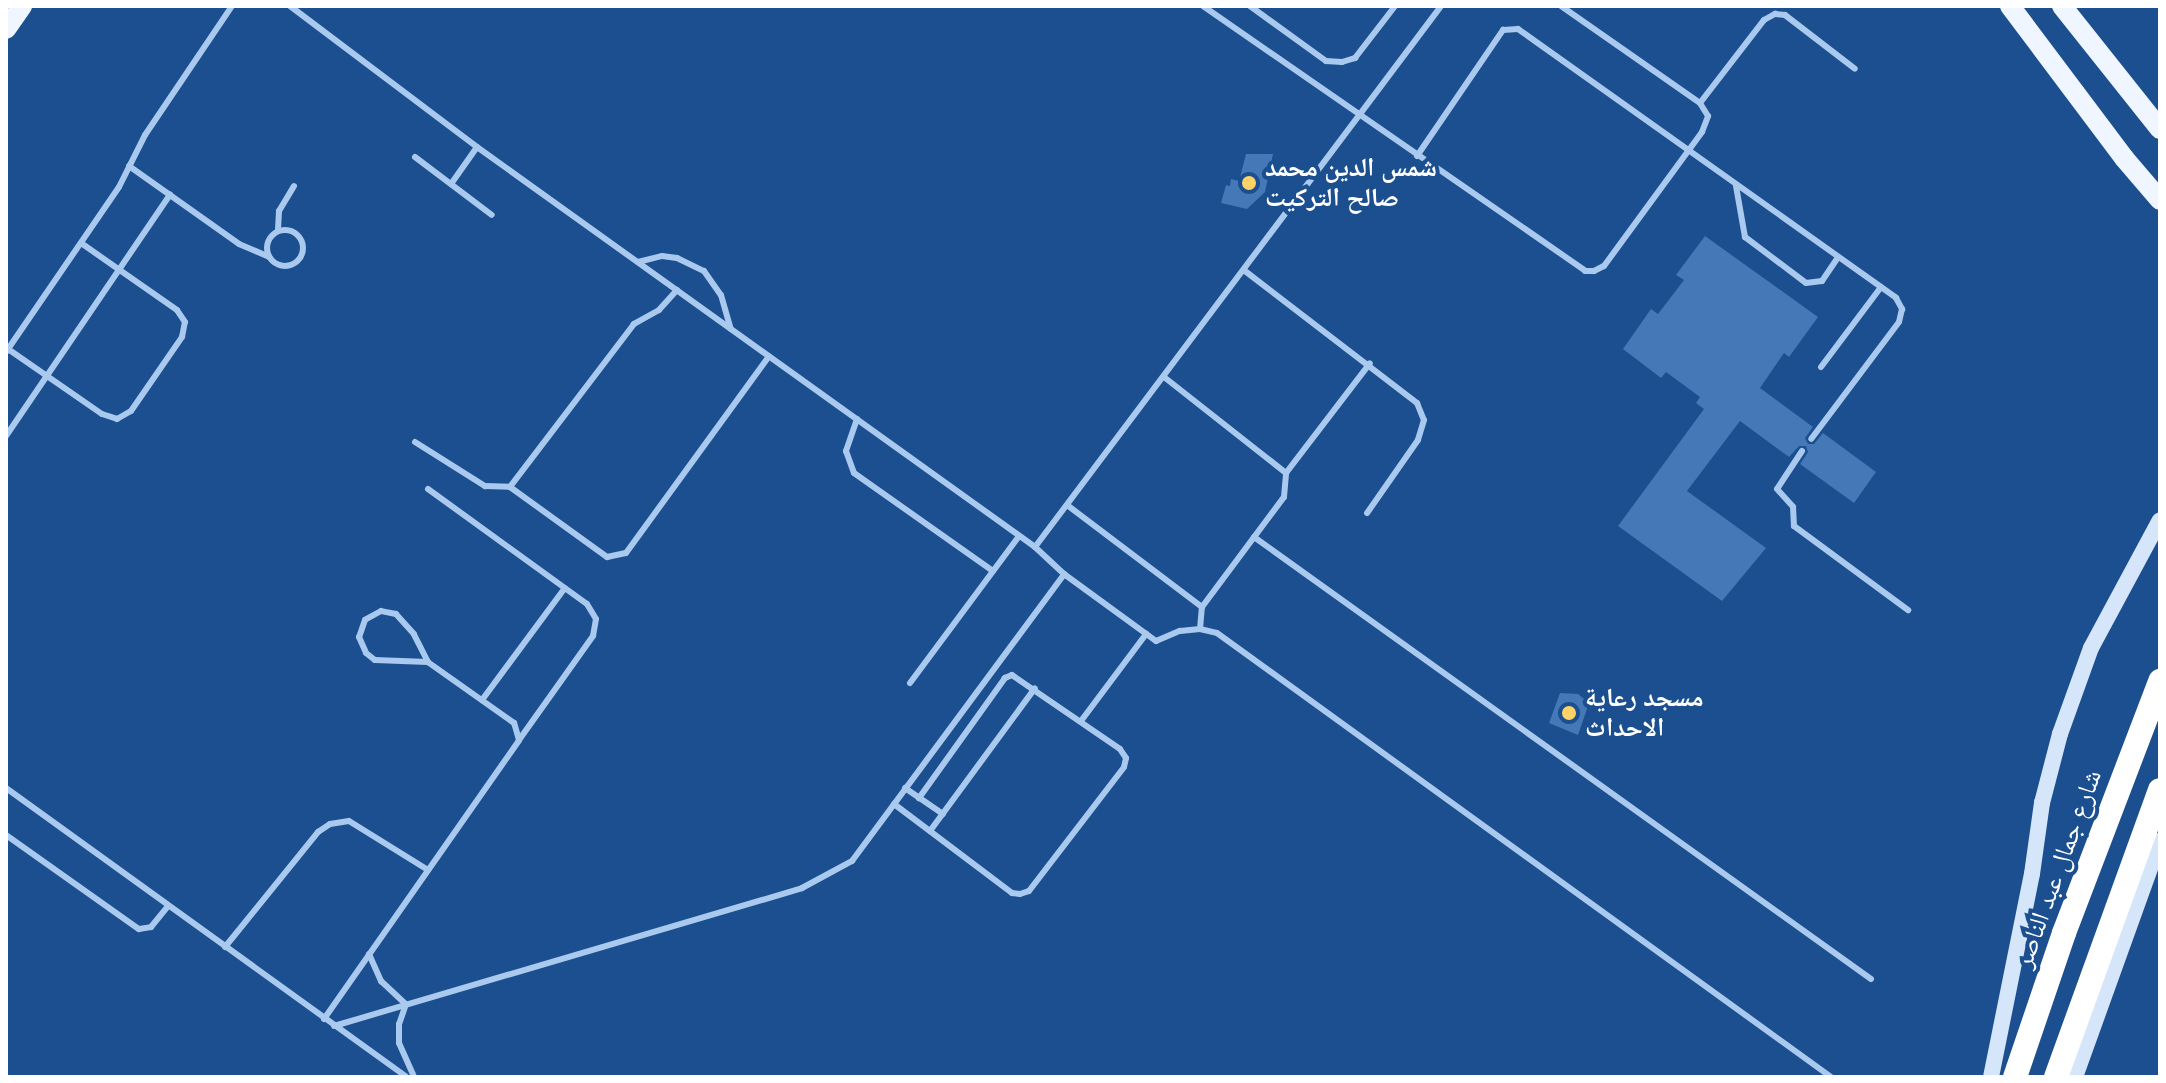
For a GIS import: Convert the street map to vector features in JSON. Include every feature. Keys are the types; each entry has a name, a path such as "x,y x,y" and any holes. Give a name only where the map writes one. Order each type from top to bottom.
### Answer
{"highway":[{"name":"شارع جمال عبد الناصر","path":"2015,1077 2069,919 2160,681"},
{"path":"2056,1077 2160,790"}],"main road":[{"path":"6,29 22,6"},
{"path":"2010,6 2124,158 2160,200"},
{"path":"2062,6 2160,129"},
{"path":"1991,1077 2032,874 2042,803 2060,734 2091,648 2160,520"},
{"path":"2075,1077 2160,841"}],"lane":[{"path":"81,243 182,315 185,330 174,349 131,411 117,419 102,414 7,351 119,187 145,135 232,6"},
{"path":"290,6 477,147 1035,547 1064,574 1156,641 1180,631 1200,629 1217,633 1831,1077"},
{"path":"1203,6 1585,271 1604,266 1702,132 1708,116 1700,103 1561,6"},
{"path":"1215,15 1223,6"},
{"path":"1250,6 1326,61 1342,62 1355,58 1395,6"},
{"path":"1035,547 1441,6"},
{"path":"1700,103 1764,20 1775,14 1785,15 1855,69"},
{"path":"1417,156 1503,30 1511,27 1881,287 1900,303 1899,322 1811,439"},
{"path":"451,184 477,147"},
{"path":"415,157 492,215"},
{"path":"129,166 239,244 269,257 274,263 291,265 302,254 300,238 294,232 278,230"},
{"path":"269,257 267,241 278,230 279,211 294,186"},
{"path":"1736,186 1745,237 1806,283 1822,281 1838,257"},
{"path":"6,436 170,195"},
{"path":"638,262 662,256 677,258 704,271 721,295 731,329"},
{"path":"1245,271 1370,363 1417,403 1424,420 1418,440 1367,513"},
{"path":"1821,367 1881,287"},
{"path":"510,487 634,324 659,310 677,290"},
{"path":"415,442 485,486 510,487 607,557 626,553 769,356"},
{"path":"1200,629 1202,607 1284,497 1286,473 1370,363"},
{"path":"1164,377 1286,473"},
{"path":"857,419 846,451 854,473 993,571"},
{"path":"1802,451 1777,489 1793,507 1794,526 1908,610"},
{"path":"324,1019 597,627 593,610 428,489"},
{"path":"1067,505 1202,607"},
{"path":"910,683 1019,536"},
{"path":"1254,537 1871,979"},
{"path":"334,1026 802,888 852,861 1064,574"},
{"path":"482,700 565,588"},
{"path":"428,662 375,660 366,653 359,637 365,620 381,611 396,614 414,634 428,662 514,723 519,740"},
{"path":"1081,721 1146,634"},
{"path":"894,804 1012,893 1029,891 1124,767 1126,758 1120,749 1019,676 1005,678 919,798"},
{"path":"930,831 1035,688"},
{"path":"6,788 406,1077"},
{"path":"905,788 943,814"},
{"path":"225,947 318,832 330,824 349,821 428,870"},
{"path":"6,835 139,929 151,927 168,906"},
{"path":"369,954 381,981 406,1004"},
{"path":"406,1004 399,1024 399,1043 414,1077"}],"building":[{"name":"شمس الدين محمد صالح التركيت","path":"1246,154 1273,154 1265,192 1247,209 1221,203 1226,185 1230,186 1231,179 1239,181"},
{"path":"1705,236 1818,317 1789,357 1784,353 1760,388 1813,427 1805,438 1808,444 1814,444 1823,433 1876,472 1854,503 1800,464 1808,452 1806,446 1799,446 1789,457 1740,421 1687,491 1766,548 1722,601 1618,526 1704,409 1696,403 1700,397 1666,372 1661,378 1623,349 1651,309 1658,314 1684,280 1676,275"},
{"name":"مسجد رعاية الاحداث","path":"1560,693 1578,694 1589,703 1578,735 1549,723"}],"place":[{"name":"شمس الدين محمد صالح التركيت","path":"1249,183"},
{"name":"مسجد رعاية الاحداث","path":"1569,713"}]}
